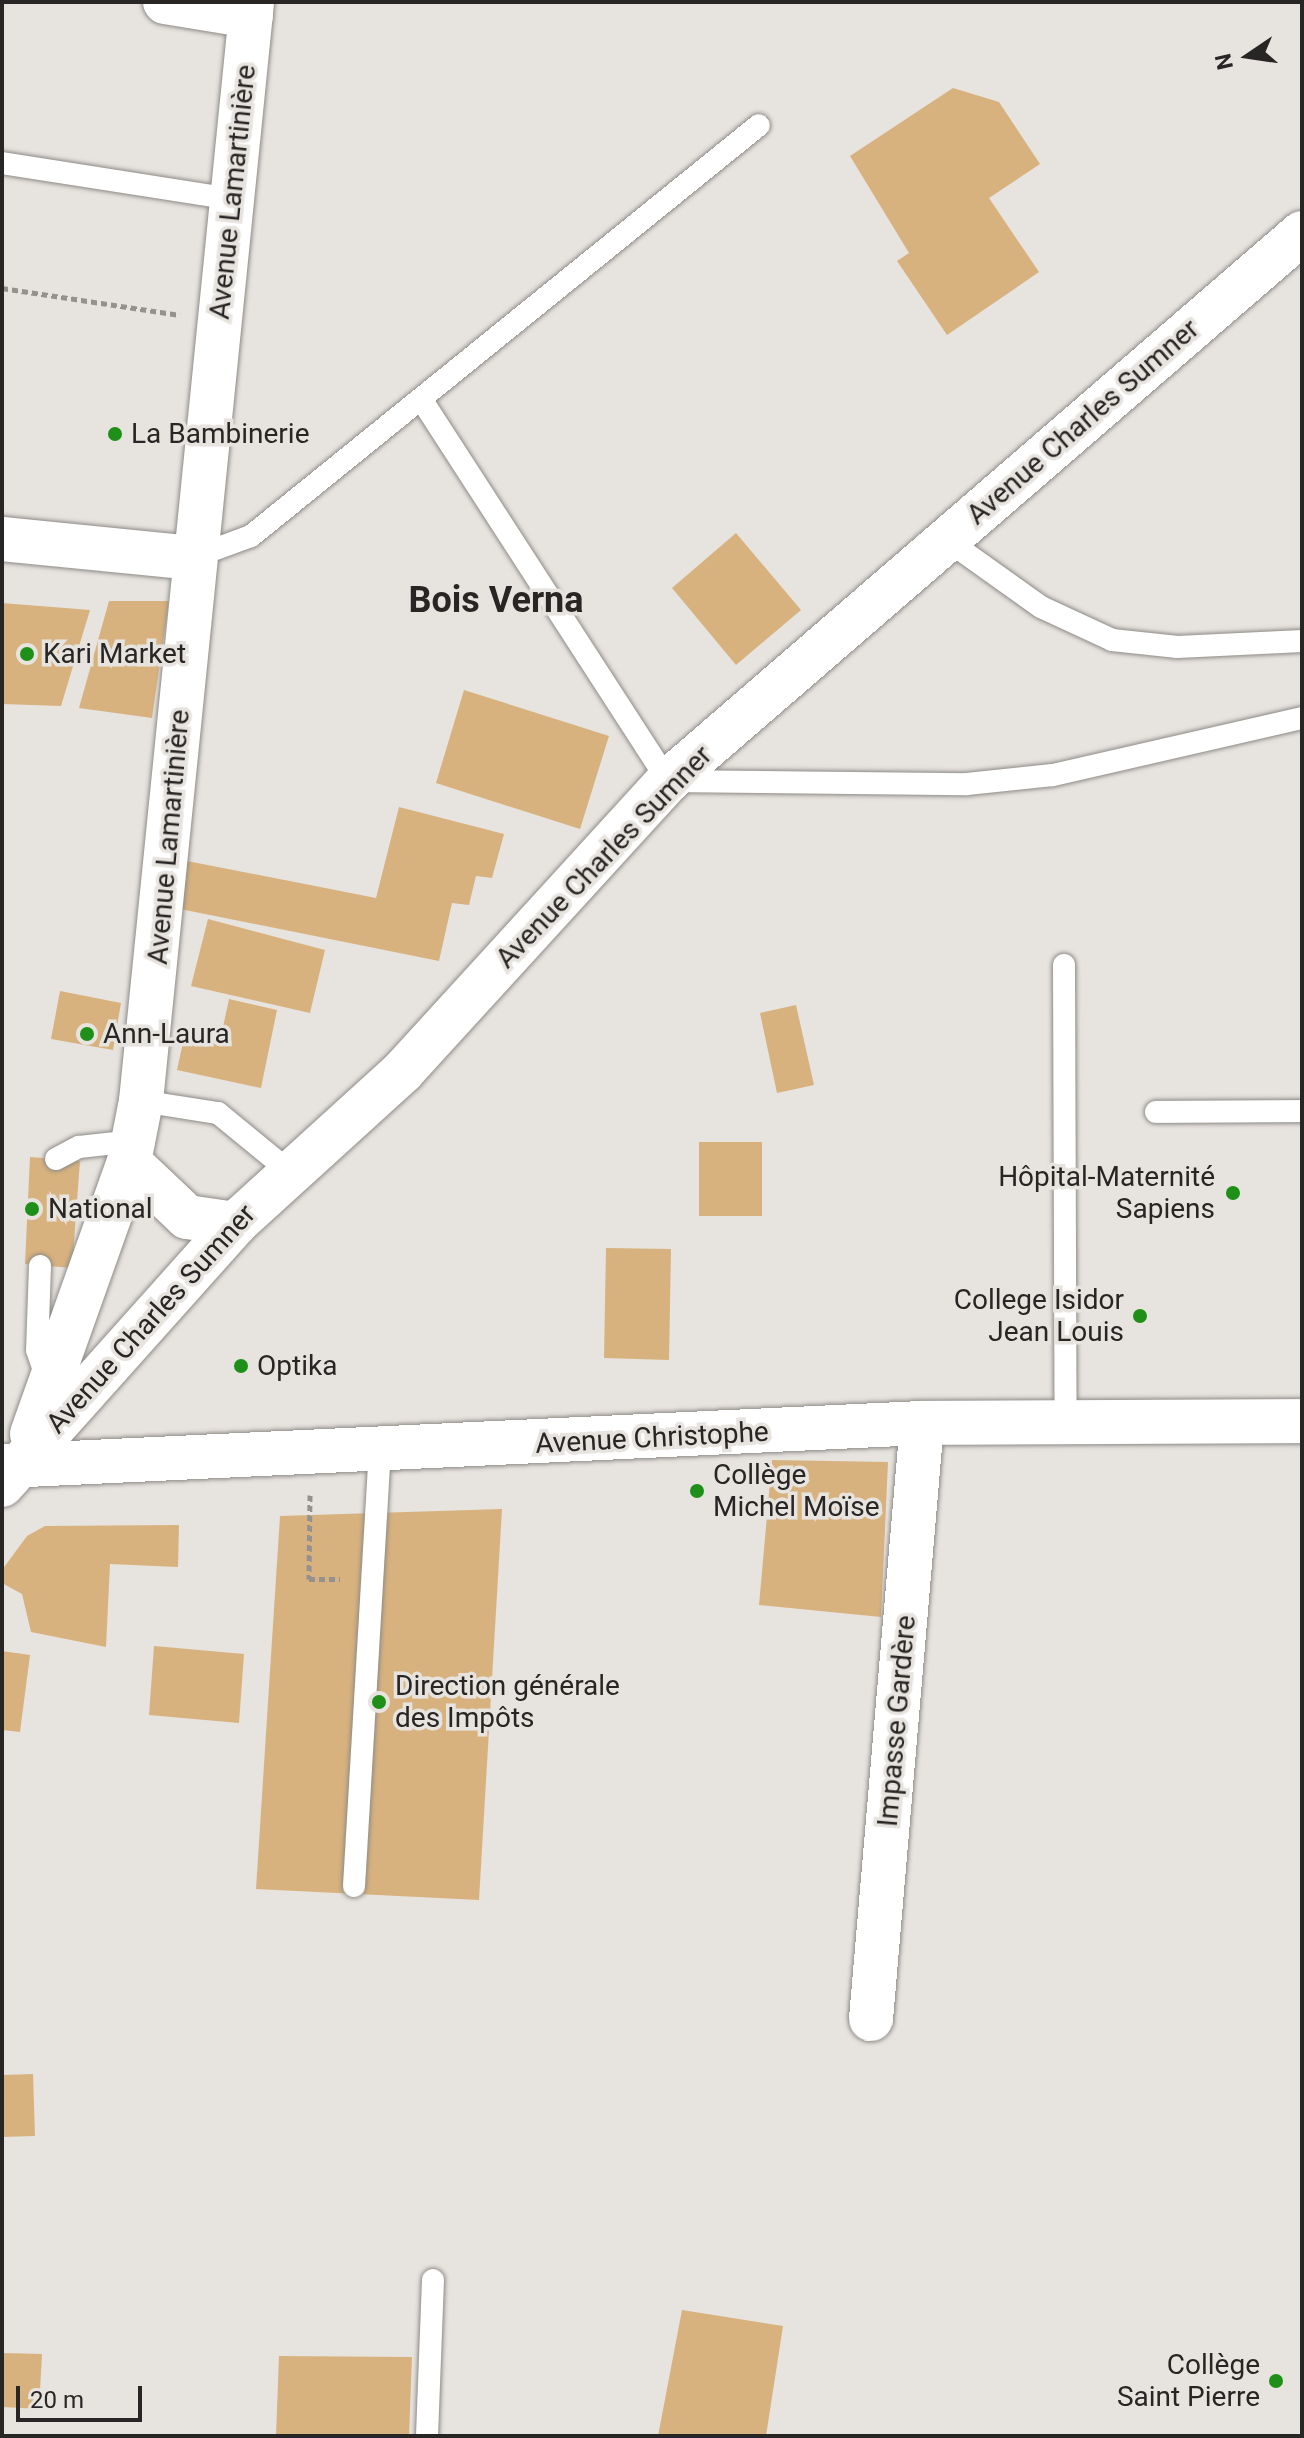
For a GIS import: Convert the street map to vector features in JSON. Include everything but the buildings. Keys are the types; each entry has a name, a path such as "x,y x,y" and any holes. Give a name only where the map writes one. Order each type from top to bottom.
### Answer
{"street":[{"path":"165,2 251,9"},
{"name":"Avenue Lamartinière","path":"8,1472 49,1388 135,1134 163,932 192,558 220,321 251,9"},
{"name":"Avenue Charles Sumner","path":"8,1472 235,1224 403,1071 668,781 1302,233"},
{"path":"2,539 192,558"},
{"path":"135,1134 187,1217 235,1224"},
{"name":"Avenue Christophe","path":"8,1472 922,1423 1066,1426 1302,1421"},
{"name":"Impasse Gardère","path":"871,2019 922,1423"}],"lane":[{"path":"192,558 251,536 423,402 759,125"},
{"path":"2,163 232,199"},
{"path":"423,402 668,781 981,783 1053,775 1302,718"},
{"path":"947,540 1041,607 1112,640 1178,647 1302,641"},
{"path":"1064,965 1066,1426"},
{"path":"1156,1112 1302,1111"},
{"path":"56,1159 79,1147 218,1113 290,1172"},
{"path":"40,1266 37,1350 49,1388"},
{"path":"354,1886 380,1453"},
{"path":"427,2436 433,2280"}],"path":[{"path":"2,288 220,321"},
{"path":"312,1454 309,1579 372,1580"}],"place":[{"name":"La Bambinerie","path":"115,434"},
{"name":"Kari Market","path":"27,654"},
{"name":"Ann-Laura","path":"87,1034"},
{"name":"Hôpital-Maternité Sapiens","path":"1233,1193"},
{"name":"National","path":"32,1209"},
{"name":"College Isidor Jean Louis","path":"1140,1316"},
{"name":"Optika","path":"241,1366"},
{"name":"Collège Michel Moïse","path":"697,1491"},
{"name":"Direction générale des Impôts","path":"379,1702"},
{"name":"Collège Saint Pierre","path":"1276,2381"}],"district":[{"name":"Bois Verna","path":"496,601"}]}
